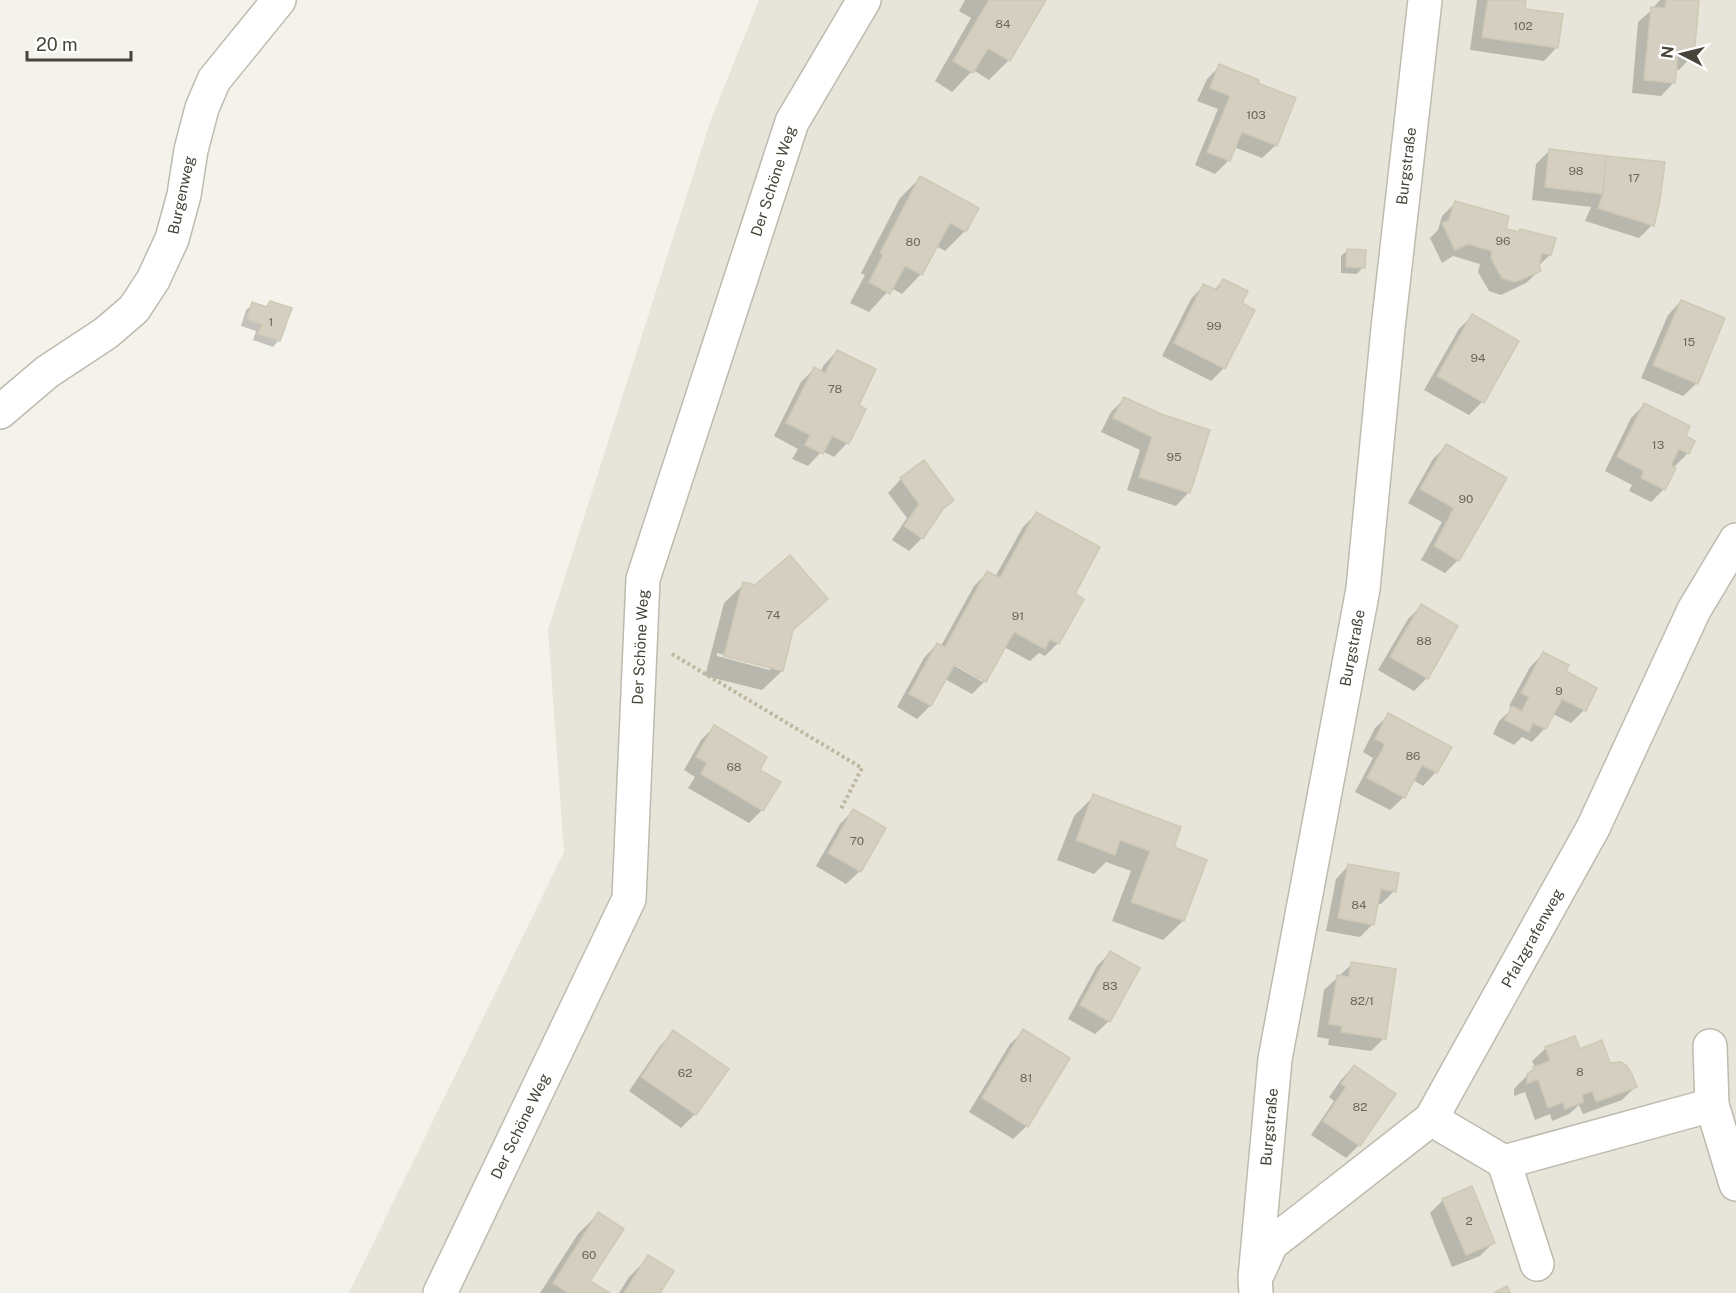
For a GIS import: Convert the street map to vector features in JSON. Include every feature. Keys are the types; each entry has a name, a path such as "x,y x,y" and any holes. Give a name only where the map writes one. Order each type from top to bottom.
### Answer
{"street":[{"name":"Burgenweg","path":"0,412 47,372 106,333 134,309 153,280 172,240 202,108 214,80 279,0"},
{"name":"Der Schöne Weg","path":"440,1293 629,899 643,579 792,123 864,0"},
{"name":"Burgstraße","path":"1256,1285 1275,1059 1363,589 1388,328 1425,0"},
{"name":"Pfalzgrafenweg","path":"1256,1285 1271,1244 1431,1119 1593,828 1694,610 1736,540"},
{"path":"1710,1046 1712,1105 1736,1184"},
{"path":"1503,1162 1712,1105"},
{"path":"1431,1119 1503,1162 1537,1264"}],"path":[{"path":"641,635 862,768 841,809"}],"shaded area":[{"path":"759,0 1736,0 1736,1293 349,1293 564,852 548,630 710,122"}],"building":[{"path":"989,0 1046,0 1010,61 988,48 973,73 953,61"},
{"path":"1488,0 1526,0 1525,9 1563,14 1558,48 1482,37"},
{"path":"1666,0 1699,0 1694,57 1678,55 1675,83 1644,80 1651,7 1665,8"},
{"path":"1219,64 1296,98 1277,146 1242,132 1230,161 1207,152 1230,96 1210,88"},
{"path":"1549,149 1606,156 1603,194 1545,187"},
{"path":"1606,156 1665,162 1654,226 1598,208 1603,194"},
{"path":"920,176 979,208 966,232 950,223 922,275 905,266 890,294 869,282 883,255 880,253"},
{"path":"1455,201 1509,216 1506,229 1519,232 1520,229 1556,238 1551,255 1542,253 1539,265 1541,271 1515,282 1502,278 1491,258 1492,251 1468,244 1455,250 1442,223 1449,220"},
{"path":"1347,249 1366,250 1365,268 1346,267"},
{"path":"1223,279 1248,291 1242,303 1255,310 1225,369 1174,343 1203,284 1217,290"},
{"path":"1681,300 1725,318 1698,384 1653,365"},
{"path":"270,301 292,308 280,341 258,334 262,325 247,319 252,302 267,307"},
{"path":"1472,314 1519,341 1484,403 1437,376"},
{"path":"837,350 876,369 859,405 866,409 849,444 832,436 823,454 805,445 810,435 786,423 814,367 825,373"},
{"path":"1124,397 1161,414 1210,430 1190,493 1139,477 1152,437 1113,418"},
{"path":"1644,403 1690,426 1686,436 1695,441 1689,454 1679,449 1671,465 1676,468 1665,490 1641,478 1644,471 1617,457"},
{"path":"1446,444 1507,478 1459,561 1434,546 1454,508 1420,489"},
{"path":"924,460 954,500 943,509 923,539 904,526 919,504 900,478"},
{"path":"1036,512 1100,547 1075,594 1084,599 1059,644 1050,639 1045,649 1014,632 986,682 955,664 931,706 909,694 937,643 945,647 987,571 1000,578"},
{"path":"790,555 828,599 793,630 783,671 724,656 743,582 755,585"},
{"path":"1421,604 1458,626 1428,679 1390,657"},
{"path":"1543,652 1569,665 1566,671 1597,688 1586,711 1562,699 1546,729 1533,723 1529,732 1505,720 1512,706 1522,711 1529,697 1521,693"},
{"path":"1388,713 1452,747 1437,773 1422,765 1405,798 1367,778 1385,744 1375,739"},
{"path":"714,725 767,757 760,770 781,782 763,811 701,774 707,763 696,757"},
{"path":"1093,794 1181,827 1174,847 1207,860 1184,921 1131,902 1150,851 1120,840 1115,855 1076,840"},
{"path":"853,809 886,828 861,872 828,853"},
{"path":"1348,864 1399,873 1396,892 1381,889 1374,925 1338,918"},
{"path":"1110,951 1140,968 1110,1022 1080,1005"},
{"path":"1351,962 1396,969 1386,1039 1341,1032 1342,1026 1329,1024 1337,975 1349,977"},
{"path":"1023,1029 1070,1058 1028,1127 982,1098"},
{"path":"673,1030 729,1069 696,1115 641,1077"},
{"path":"1575,1036 1580,1049 1602,1040 1610,1063 1621,1062 1627,1066 1637,1087 1596,1102 1592,1091 1582,1095 1584,1102 1565,1109 1563,1102 1548,1108 1538,1079 1527,1084 1527,1074 1534,1069 1533,1067 1550,1061 1545,1047"},
{"path":"1354,1065 1396,1094 1360,1146 1323,1121 1346,1087 1341,1084"},
{"path":"1472,1186 1495,1243 1466,1255 1442,1199"},
{"path":"598,1212 624,1229 590,1281 610,1293 568,1293 553,1283"},
{"path":"648,1255 674,1271 660,1293 624,1293"},
{"path":"1507,1286 1510,1293 1494,1293"}]}
